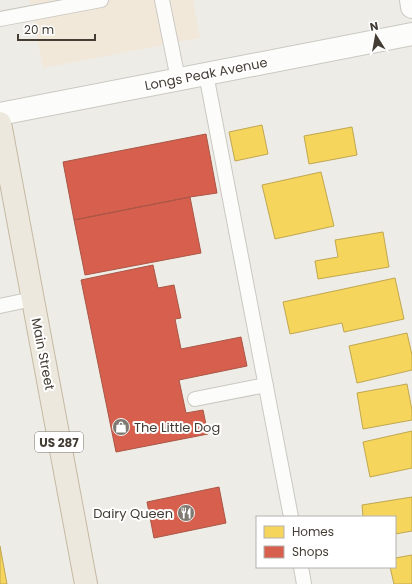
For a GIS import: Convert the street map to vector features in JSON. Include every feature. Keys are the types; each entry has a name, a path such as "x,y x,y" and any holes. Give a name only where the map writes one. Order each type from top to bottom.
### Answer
{"highway":[{"name":"Main Street","path":"0,123 86,584"}],"street":[{"path":"411,0 412,7"},
{"name":"Longs Peak Avenue","path":"0,114 412,34"}],"lane":[{"path":"0,19 101,0"},
{"path":"162,0 178,79"},
{"path":"206,74 291,516"},
{"path":"0,306 33,299"},
{"path":"194,399 266,385"},
{"path":"301,568 304,584"}],"shaded area":[{"path":"30,0 193,0 200,38 43,68"}],"building: Homes":[{"path":"262,125 268,154 235,161 229,132"},
{"path":"352,127 357,155 309,164 304,136"},
{"path":"321,172 334,226 275,239 262,185"},
{"path":"383,232 389,267 318,279 315,261 338,257 335,240"},
{"path":"395,278 404,319 344,332 342,323 290,334 283,302"},
{"path":"407,333 412,355 412,370 357,383 349,346"},
{"path":"407,384 412,410 412,420 363,429 357,393"},
{"path":"412,431 412,468 370,477 363,442"},
{"path":"412,497 412,531 396,534 396,516 363,516 362,505"},
{"path":"0,546 7,584 0,584"},
{"path":"412,555 412,584 394,584 390,568 396,568 396,558"}],"building: Shops":[{"path":"206,134 217,193 74,220 63,162"},
{"path":"190,197 201,253 85,275 74,220"},
{"path":"153,265 158,288 174,285 181,318 175,319 181,349 241,337 247,366 179,380 186,413 203,410 208,434 116,452 81,280"},
{"name":"Dairy Queen","path":"219,487 226,523 154,538 147,502"}],"place":[{"name":"The Little Dog","path":"121,427"},
{"name":"Dairy Queen","path":"186,513"}]}
